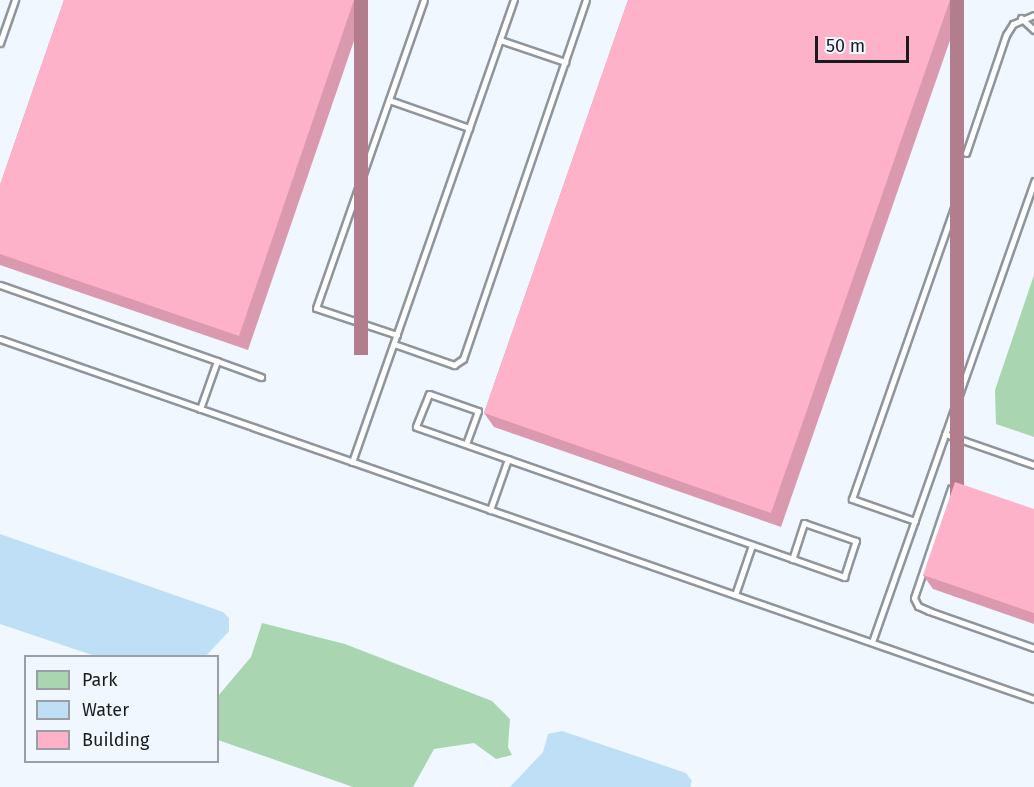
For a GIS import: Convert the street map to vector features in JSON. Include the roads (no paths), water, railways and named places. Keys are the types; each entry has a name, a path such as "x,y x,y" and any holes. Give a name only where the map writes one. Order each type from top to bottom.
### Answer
{"lane":[{"path":"0,43 15,0"},
{"path":"397,335 316,308 424,0"},
{"path":"352,462 514,0"},
{"path":"394,344 454,365 463,359 586,0"},
{"path":"966,153 1006,35 1021,18 1034,15"},
{"path":"1021,18 1034,30"},
{"path":"500,40 566,62"},
{"path":"389,100 469,128"},
{"path":"872,642 1034,182"},
{"path":"915,521 852,499 957,200"},
{"path":"0,285 261,377"},
{"path":"0,339 1034,699"},
{"path":"200,409 217,361"},
{"path":"466,444 478,411 429,394 416,427 792,559 844,577 856,542 804,523 792,559"},
{"path":"945,434 1034,465"},
{"path":"490,510 508,459"},
{"path":"951,488 914,598 918,606 1034,648"},
{"path":"735,595 752,545"}],"water":[{"path":"0,534 223,612 229,618 229,631 207,655 92,655 0,624"},
{"path":"562,731 686,773 692,781 690,787 510,787 543,752 548,734"}]}
